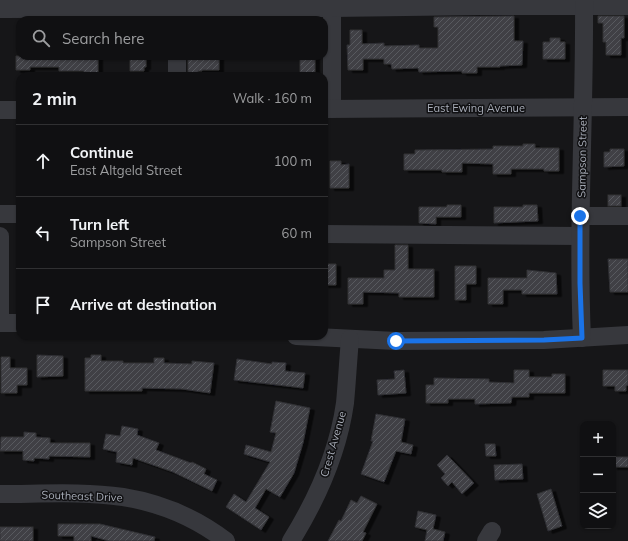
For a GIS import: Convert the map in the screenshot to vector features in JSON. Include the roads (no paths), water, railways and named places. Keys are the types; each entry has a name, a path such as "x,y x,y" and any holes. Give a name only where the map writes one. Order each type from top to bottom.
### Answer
{"street":[{"path":"0,9 177,9 332,4 480,6 584,3 628,6"},
{"name":"Sampson Street","path":"582,338 580,216 584,3"},
{"path":"328,109 332,4"},
{"path":"177,60 177,72"},
{"name":"East Ewing Avenue","path":"328,109 628,108"},
{"path":"0,110 16,110"},
{"path":"0,214 16,214"},
{"path":"580,216 628,216"},
{"path":"328,234 580,236"},
{"path":"0,236 0,323 16,323"},
{"path":"328,338 396,341 544,340 628,335"},
{"name":"Crest Avenue","path":"291,541 303,522 320,488 335,447 345,403 350,340"},
{"name":"Southeast Drive","path":"0,494 96,495 129,498 164,508 193,520 212,530 226,541"}]}
